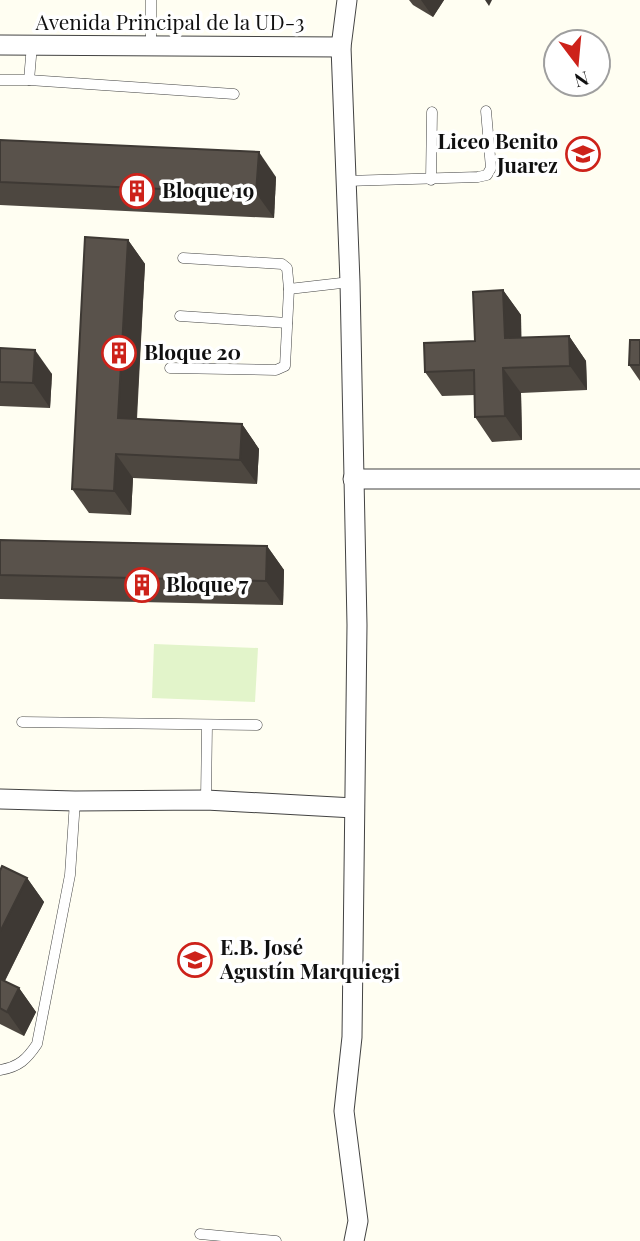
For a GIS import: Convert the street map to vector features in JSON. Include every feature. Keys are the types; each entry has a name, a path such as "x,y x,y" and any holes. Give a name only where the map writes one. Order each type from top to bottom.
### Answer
{"street":[{"path":"347,0 341,47 350,282 357,625 352,1037 344,1111 358,1221 354,1241"},
{"name":"Avenida Principal de la UD-3","path":"0,45 341,47"},
{"path":"353,479 640,479"},
{"path":"0,799 75,802 206,800 354,808"}],"lane":[{"path":"150,46 151,0"},
{"path":"29,80 32,45"},
{"path":"0,80 234,94"},
{"path":"346,181 431,180 487,174 491,168 486,111"},
{"path":"431,180 432,112"},
{"path":"170,368 281,369 285,366 289,274 282,264 183,258"},
{"path":"289,289 350,282"},
{"path":"180,316 287,323"},
{"path":"22,722 257,726"},
{"path":"206,800 207,725"},
{"path":"0,1070 12,1068 28,1059 37,1044 70,875 75,802"},
{"path":"200,1234 276,1241"}],"green space":[{"path":"154,644 258,648 255,702 152,698"}],"building":[{"path":"0,140 259,152 256,193 0,182"},
{"path":"85,237 128,240 118,418 242,424 240,460 116,454 114,491 72,489"},
{"path":"503,290 505,338 569,336 570,366 503,368 505,416 475,417 474,370 425,372 424,343 475,341 473,292"},
{"path":"630,340 640,340 640,365 629,365"},
{"path":"0,348 35,350 33,383 0,382"},
{"path":"0,540 267,546 266,581 0,575"},
{"path":"2,866 27,878 0,932 0,871"},
{"path":"0,979 19,988 7,1012 0,1008"}],"place":[{"name":"Liceo Benito Juarez","path":"583,154"},
{"name":"Bloque 19","path":"137,191"},
{"name":"Bloque 20","path":"119,353"},
{"name":"Bloque 7","path":"142,585"},
{"name":"E.B. José Agustín Marquiegi","path":"195,960"}]}
